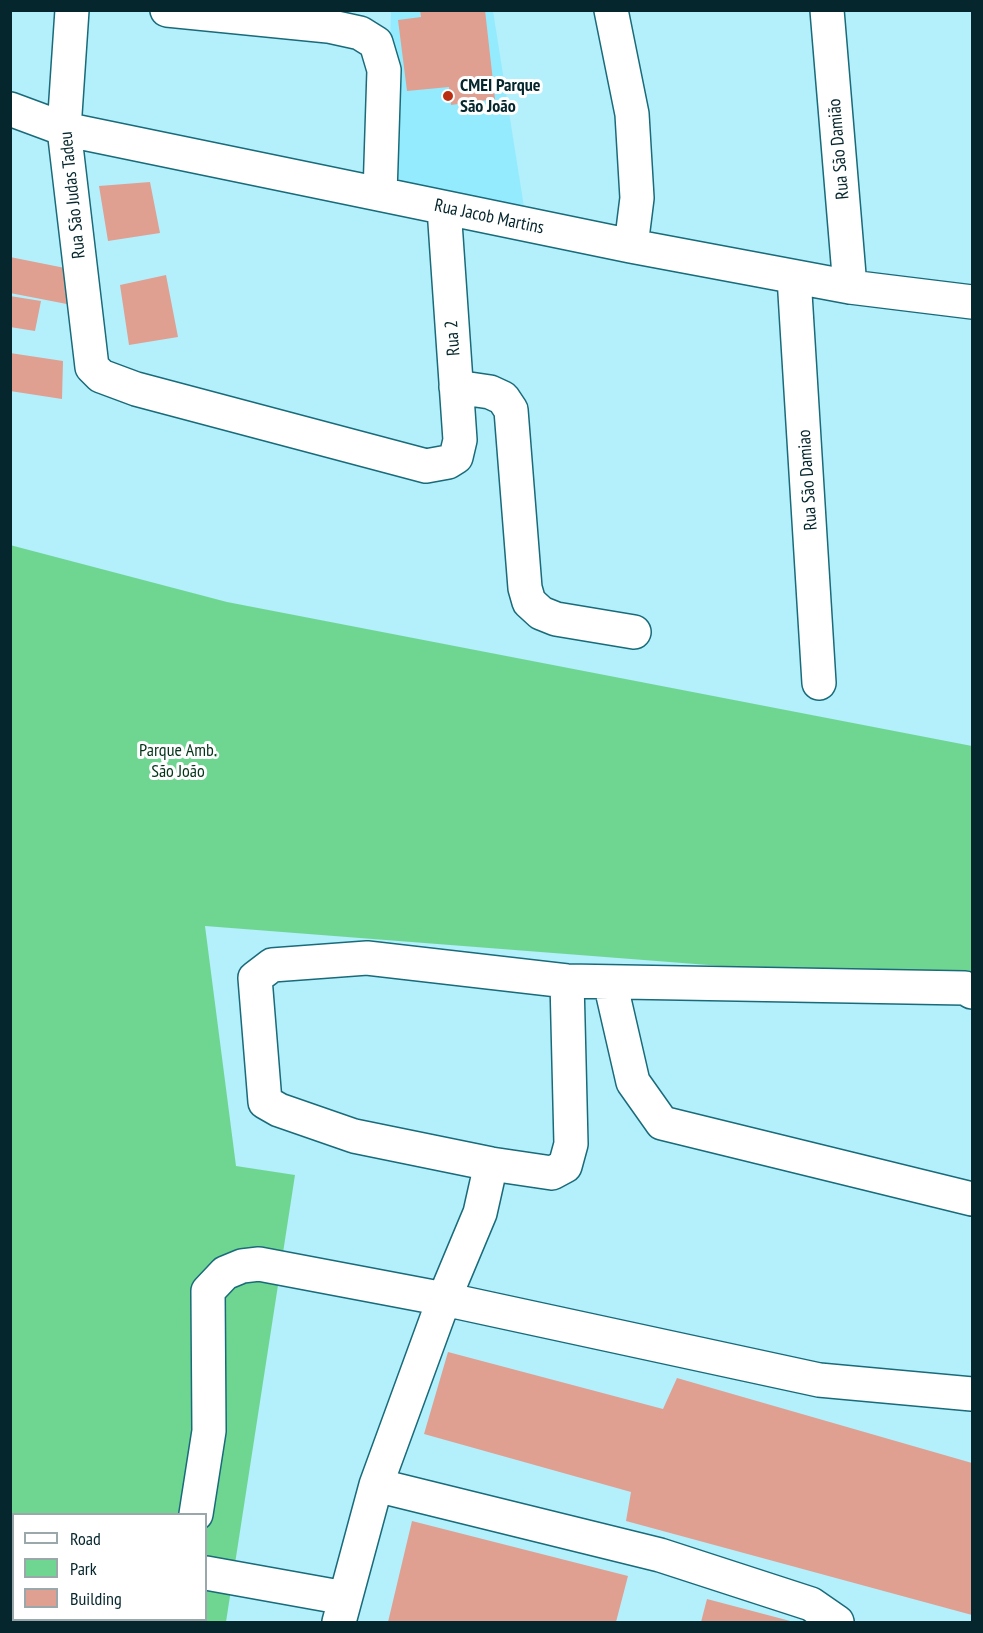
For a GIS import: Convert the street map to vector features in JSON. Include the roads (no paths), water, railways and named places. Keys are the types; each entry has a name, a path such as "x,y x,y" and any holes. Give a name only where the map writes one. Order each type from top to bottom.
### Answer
{"street":[{"name":"Rua São Judas Tadeu","path":"72,10 64,129 92,367 101,376 136,389 426,466 448,462"},
{"path":"167,10 328,26 360,33 376,43 384,70 380,194"},
{"path":"611,10 632,114 637,198 631,246"},
{"name":"Rua São Damião","path":"827,10 850,287"},
{"name":"Rua Jacob Martins","path":"10,109 64,129 631,246 794,278 972,302"},
{"name":"Rua 2","path":"444,207 460,440 456,457 448,462"},
{"name":"Rua São Damiao","path":"794,278 819,683"},
{"path":"456,387 490,392 503,398 511,410 525,588 529,602 541,613 556,619 634,632"},
{"path":"567,981 571,1144 565,1166 552,1173 492,1164 354,1136 279,1110 265,1102 255,978 272,965 367,958 567,981 965,988 972,992"},
{"path":"610,982 633,1082 662,1123 972,1199"},
{"path":"207,1573 342,1610 376,1485 444,1299 480,1214 492,1164"},
{"path":"196,1513 210,1431 208,1291 225,1273 242,1266 259,1264 444,1299 819,1380 972,1394"},
{"path":"376,1485 660,1555 811,1604 837,1623"}],"place":[{"name":"CMEI Parque São João","path":"448,96"}],"park label":[{"name":"Parque Amb. São João","path":"178,762"}]}
